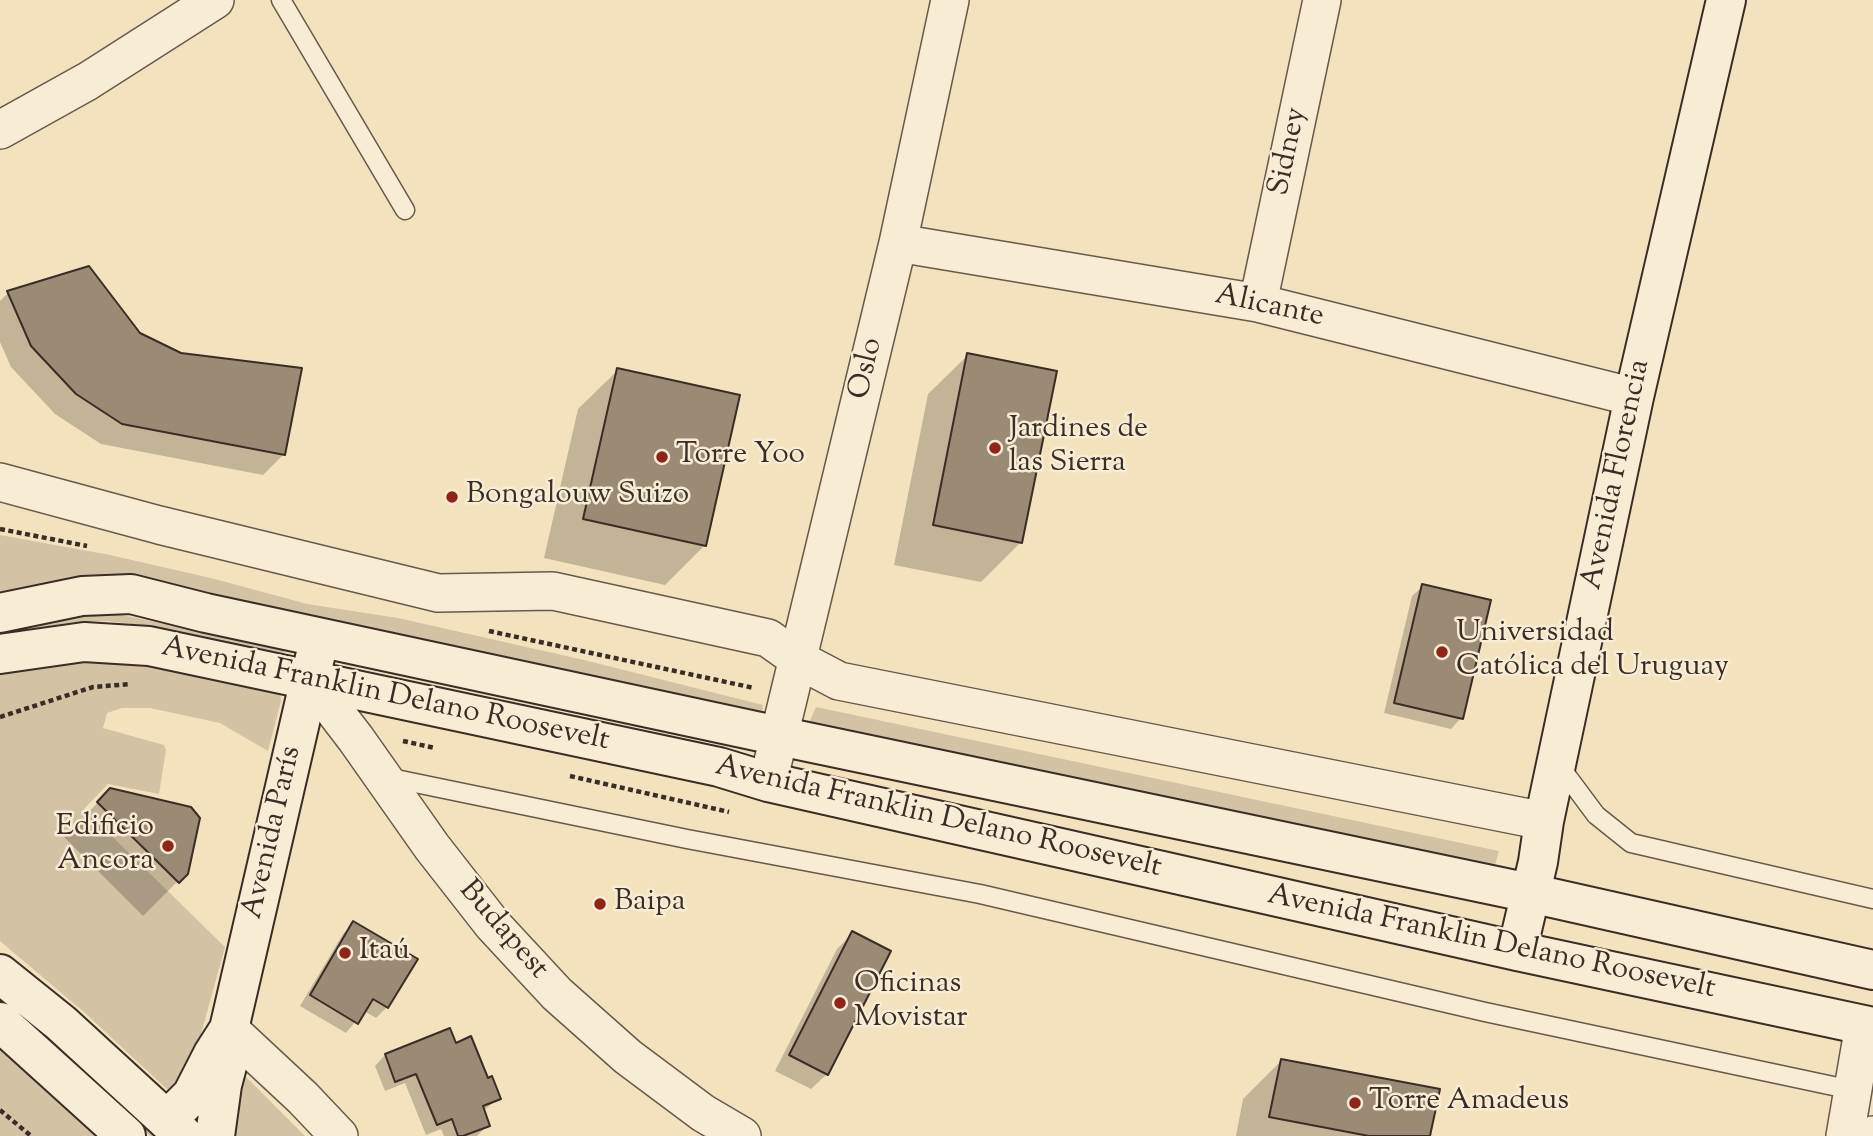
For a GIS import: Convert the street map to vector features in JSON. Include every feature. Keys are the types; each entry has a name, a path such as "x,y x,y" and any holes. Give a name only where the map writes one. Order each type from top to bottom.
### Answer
{"main road":[{"name":"Avenida Florencia","path":"1517,951 1634,397 1726,0"},
{"name":"Avenida Franklin Delano Roosevelt","path":"0,613 82,596 131,594 321,638 1530,893 1873,970"},
{"name":"Avenida París","path":"174,1126 175,1112 192,1096 229,1029 321,638"},
{"name":"Avenida Franklin Delano Roosevelt","path":"0,654 84,642 149,646 719,767 768,782 1517,951 1868,1026"},
{"path":"0,974 61,1023 174,1126"},
{"path":"0,1022 126,1136"},
{"name":"Avenida París","path":"215,1136 222,1085 232,1049 229,1029"}],"street":[{"path":"0,131 88,81 215,0"},
{"name":"Oslo","path":"768,782 898,243 950,0"},
{"name":"Sidney","path":"1258,303 1322,0"},
{"name":"Alicante","path":"898,243 1258,303 1634,397"},
{"path":"0,482 159,525 438,593 552,591 768,638 799,660 839,681 1544,821"},
{"name":"Budapest","path":"310,679 432,847 493,925 556,994 628,1057 703,1113 742,1136"},
{"path":"1846,1136 1852,1090 1868,1026"},
{"path":"229,1029 303,1098 339,1136"}],"lane":[{"path":"281,0 405,210"},
{"path":"1556,761 1596,815 1631,843 1873,899"},
{"path":"382,777 701,842 980,894 1485,1012 1852,1090"}],"path":[{"path":"0,1110 31,1136"}],"shaded area":[{"path":"0,535 110,555 307,604 398,618 584,660 763,705 761,724 395,634 131,575 104,575 0,594"},
{"path":"108,612 283,649 284,652 280,656 140,625 107,621 67,623 0,635 0,629 64,615"},
{"path":"83,660 117,660 280,692 281,701 268,751 220,723 150,708 122,708 107,713 103,728 164,745 166,750 159,794 108,784 84,809 225,947 188,1081 169,1091 85,1013 0,941 0,673"},
{"path":"816,707 1499,851 1492,875 808,725"},
{"path":"0,997 80,1060 158,1136 150,1136"},
{"path":"0,1047 99,1136 0,1136"},
{"path":"243,1074 305,1136 229,1136"}],"building":[{"path":"89,266 140,333 181,353 302,368 285,455 122,424 76,394 31,346 7,291"},
{"name":"Jardines de las Sierra","path":"967,353 1057,371 1022,543 933,525"},
{"name":"Torre Yoo","path":"617,368 740,395 706,546 583,519"},
{"name":"Universidad Católica del Uruguay","path":"1422,584 1491,600 1463,719 1394,703"},
{"name":"Edificio Ancora","path":"110,788 191,807 200,818 188,874 179,883 97,802"},
{"path":"353,921 418,959 388,1008 373,999 358,1024 310,995"},
{"name":"Oficinas Movistar","path":"852,931 891,951 828,1075 789,1055"},
{"path":"450,1028 456,1043 471,1036 488,1078 492,1076 501,1099 483,1106 490,1126 463,1136 458,1136 452,1119 437,1125 416,1074 395,1082 385,1054"},
{"name":"Torre Amadeus","path":"1281,1059 1440,1089 1430,1136 1369,1136 1269,1117"}],"place":[{"name":"Jardines de las Sierra","path":"995,448"},
{"name":"Torre Yoo","path":"662,457"},
{"name":"Bongalouw Suizo","path":"452,497"},
{"name":"Universidad Católica del Uruguay","path":"1442,652"},
{"name":"Edificio Ancora","path":"168,846"},
{"name":"Baipa","path":"600,904"},
{"name":"Itaú","path":"345,953"},
{"name":"Oficinas Movistar","path":"840,1003"},
{"name":"Torre Amadeus","path":"1355,1103"}]}
